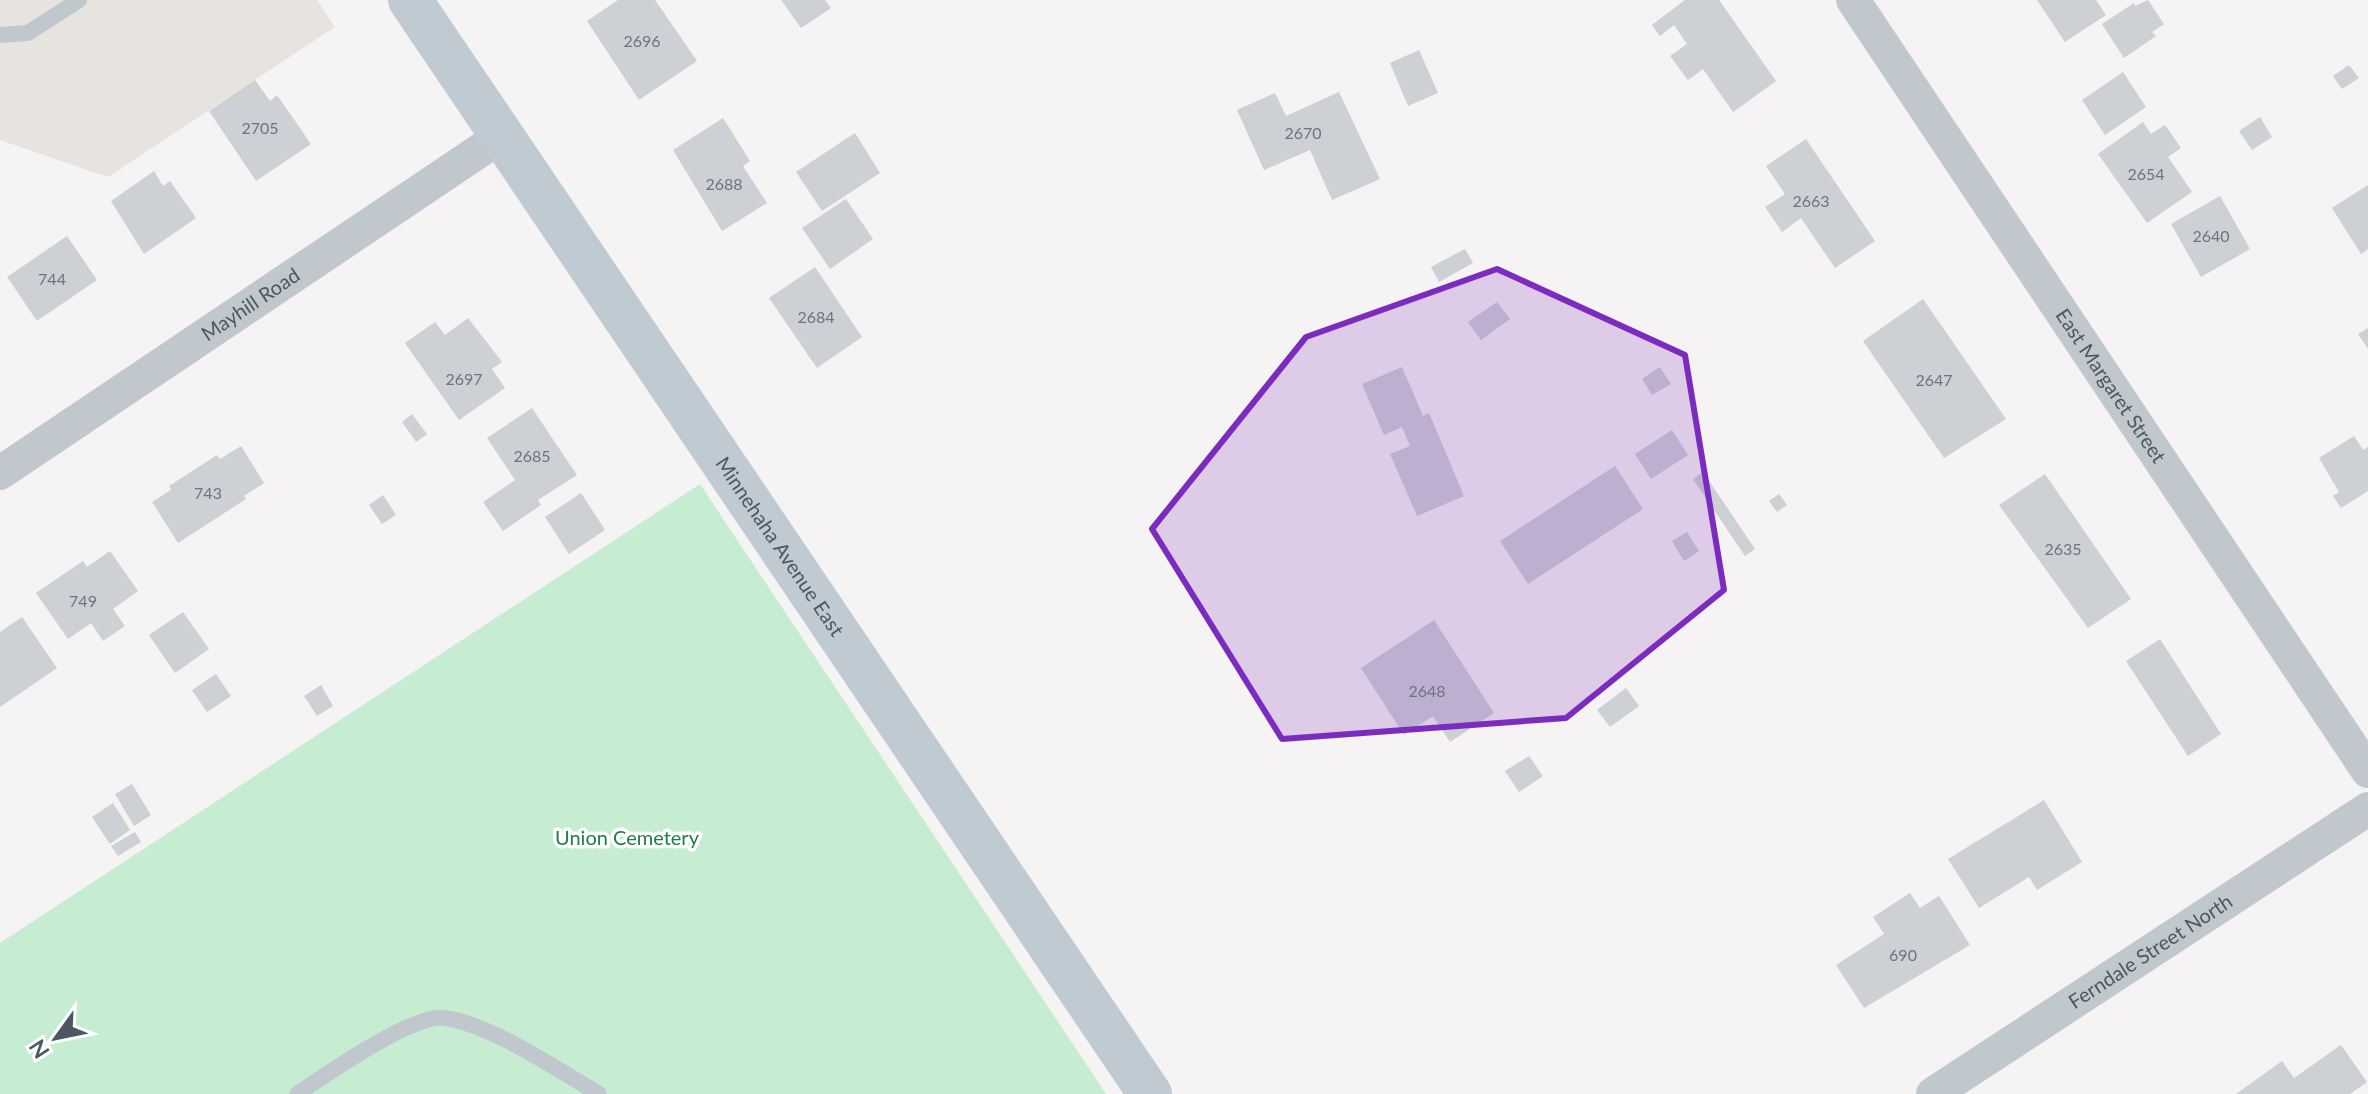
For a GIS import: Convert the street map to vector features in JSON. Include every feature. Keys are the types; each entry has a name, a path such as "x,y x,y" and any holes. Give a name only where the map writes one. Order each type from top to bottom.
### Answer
{"main road":[{"name":"Minnehaha Avenue East","path":"410,0 1150,1094"}],"street":[{"name":"East Margaret Street","path":"1853,0 2368,771"},
{"name":"Mayhill Road","path":"0,473 503,135"},
{"name":"Ferndale Street North","path":"1933,1094 2368,809"}],"lane":[{"path":"0,35 28,33 79,0"},
{"path":"297,1094 397,1032 443,1017 503,1038 599,1094"}],"highlighted area":[{"path":"1497,269 1685,355 1724,590 1566,718 1282,739 1152,529 1306,337"}],"shaded area":[{"path":"0,0 317,0 335,27 108,177 0,140"}],"green space":[{"name":"Union Cemetery","path":"700,484 1106,1094 0,1094 0,943"}],"building":[{"path":"618,0 655,0 697,61 639,100 587,21"},
{"path":"781,0 825,0 831,8 801,28"},
{"path":"1685,0 1719,0 1776,81 1733,112 1703,69 1688,80 1670,56 1687,44 1674,25 1660,36 1652,25"},
{"path":"2037,0 2096,0 2106,15 2065,42"},
{"path":"2148,0 2164,24 2152,32 2156,36 2124,58 2102,24 2134,3 2135,6"},
{"path":"1419,50 1438,93 1408,106 1390,63"},
{"path":"2349,65 2359,78 2342,89 2333,76"},
{"path":"2123,72 2146,107 2105,135 2082,100"},
{"path":"255,80 270,101 277,95 311,144 256,181 209,111"},
{"path":"1339,92 1380,179 1332,200 1310,150 1264,170 1237,110 1275,93 1286,116"},
{"path":"2260,117 2272,137 2252,150 2239,131"},
{"path":"723,118 750,161 743,166 767,203 722,231 673,150"},
{"path":"2143,122 2151,134 2165,125 2181,148 2168,157 2192,192 2147,223 2098,154"},
{"path":"855,133 880,173 822,211 796,172"},
{"path":"1806,139 1875,241 1835,268 1801,218 1782,232 1765,207 1785,194 1766,166"},
{"path":"154,171 163,186 170,181 196,218 144,254 111,201"},
{"path":"2368,185 2368,249 2361,254 2332,208"},
{"path":"2220,196 2250,249 2201,277 2171,224"},
{"path":"846,199 873,239 830,269 802,228"},
{"path":"67,236 97,280 37,321 7,277"},
{"path":"1465,249 1473,263 1439,282 1431,267"},
{"path":"815,267 862,337 817,368 769,298"},
{"path":"1923,299 2006,419 1944,458 1863,341"},
{"path":"1497,302 1510,319 1481,340 1468,322"},
{"path":"468,318 502,362 492,369 505,388 459,420 405,343 435,322 445,335"},
{"path":"2368,328 2368,349 2358,334"},
{"path":"1402,367 1423,416 1429,413 1464,496 1417,516 1390,454 1410,446 1402,427 1384,435 1362,384"},
{"path":"1660,367 1671,384 1652,395 1642,379"},
{"path":"532,408 577,475 538,500 541,505 503,531 483,502 515,480 487,438"},
{"path":"412,414 427,434 416,442 402,422"},
{"path":"1672,430 1688,455 1651,479 1635,454"},
{"path":"2354,436 2363,450 2368,447 2368,491 2341,508 2333,496 2339,492 2319,458"},
{"path":"241,446 264,483 244,496 246,499 178,543 152,502 171,490 169,486 217,455 220,459"},
{"path":"1615,466 1643,509 1528,584 1500,541"},
{"path":"1703,472 1755,549 1745,556 1693,479"},
{"path":"2045,474 2131,599 2088,628 1999,505"},
{"path":"581,493 605,530 569,554 545,517"},
{"path":"1779,494 1787,505 1777,512 1769,501"},
{"path":"383,495 396,515 382,524 369,505"},
{"path":"1687,532 1699,551 1684,561 1672,541"},
{"path":"110,551 138,591 113,609 125,626 103,641 91,623 68,639 36,593 83,561 87,567"},
{"path":"183,612 209,649 175,673 149,635"},
{"path":"22,617 57,668 0,707 0,632"},
{"path":"1434,620 1494,713 1450,742 1433,716 1404,735 1361,668"},
{"path":"2160,639 2221,734 2188,756 2126,661"},
{"path":"216,674 231,696 207,712 192,690"},
{"path":"321,685 333,706 317,716 304,696"},
{"path":"1626,688 1639,706 1610,727 1597,710"},
{"path":"1529,756 1543,776 1519,792 1505,771"},
{"path":"132,784 151,815 134,826 115,794"},
{"path":"2044,800 2082,862 2037,890 2029,877 1979,908 1948,859"},
{"path":"113,803 130,830 110,844 92,817"},
{"path":"135,832 141,842 118,856 111,846"},
{"path":"1910,893 1920,908 1939,896 1970,945 1864,1008 1836,965 1884,934 1873,917"},
{"path":"2341,1045 2367,1082 2350,1094 2236,1094 2282,1061 2294,1078"}]}
